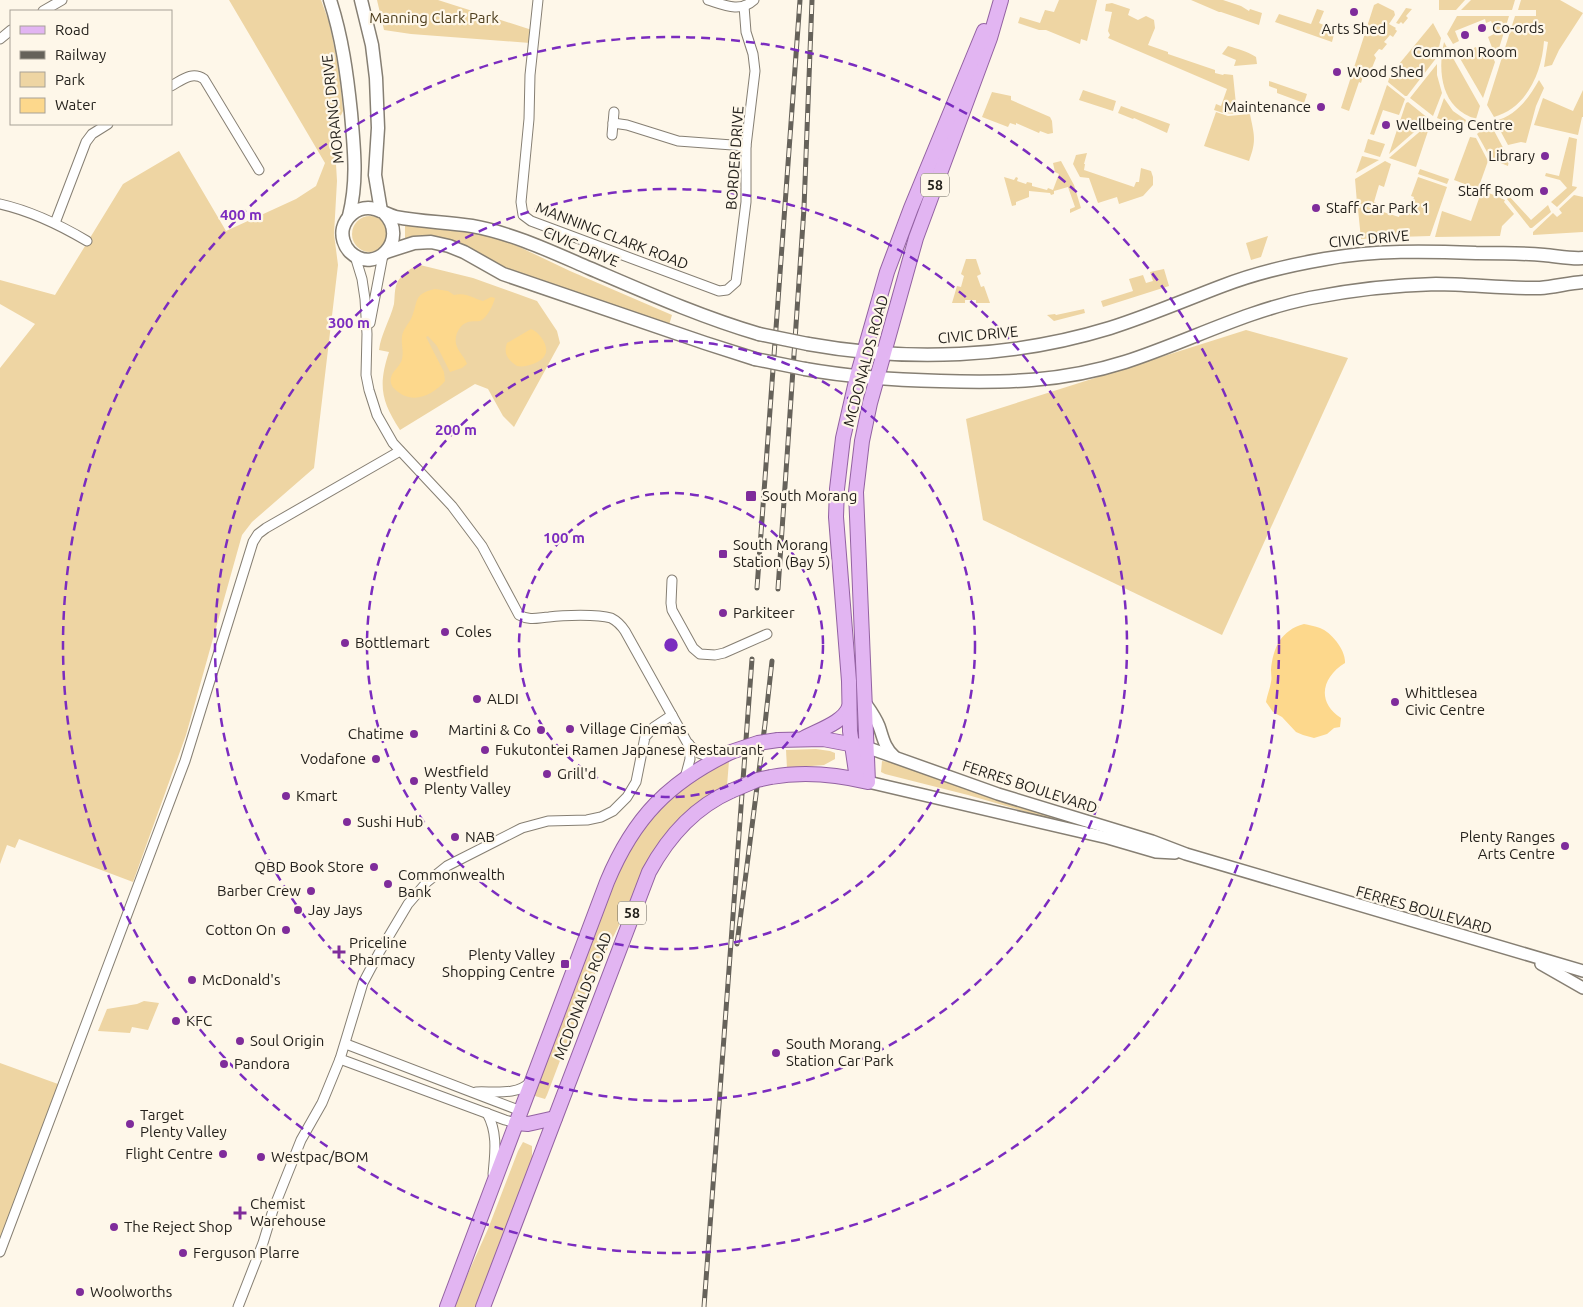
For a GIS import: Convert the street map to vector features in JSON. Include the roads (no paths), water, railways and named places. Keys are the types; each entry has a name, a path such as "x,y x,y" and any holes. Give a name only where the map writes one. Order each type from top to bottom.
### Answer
{"main road":[{"name":"MORANG DRIVE","path":"330,0 345,58 354,150 356,176 349,216"},
{"path":"361,0 372,44 376,78 378,128 375,175 382,212"},
{"name":"MCDONALDS ROAD","path":"862,781 851,744 849,681 836,507 843,438 857,377 886,275 980,38 1000,0"},
{"name":"MCDONALDS ROAD","path":"862,781 866,747 866,704 856,492 862,442 877,378 916,238 990,38 1000,0"},
{"path":"385,253 393,239 394,232 389,218 382,212 374,209 361,209 349,216 344,226 343,237 347,248 355,256 372,259 414,243 431,242 449,246 464,252 502,274 755,359 805,370 857,377 1000,382 1048,379 1124,362 1248,315 1307,299 1383,287 1438,284 1539,288 1583,282"},
{"name":"CIVIC DRIVE","path":"382,212 396,216 482,228 554,253 698,314 759,334 808,344 884,354 974,354 1047,343 1111,328 1254,275 1327,258 1406,251 1583,258"},
{"name":"MCDONALDS ROAD","path":"802,740 840,720 845,716 849,707"},
{"name":"MCDONALDS ROAD","path":"447,1307 607,882 622,848 632,832 654,805 685,778 715,759 731,752 758,743 778,740 822,739 866,747"},
{"name":"MCDONALDS ROAD","path":"483,1307 649,872 668,841 707,804 757,780 810,773 836,775 862,781"},
{"path":"519,1117 555,1118"}],"street":[{"path":"45,10 62,0"},
{"name":"MANNING CLARK ROAD","path":"538,0 530,75 528,137 521,202 523,215 531,221 705,287 719,291 727,290"},
{"path":"708,0 732,7 744,6 754,0"},
{"name":"BORDER DRIVE","path":"727,290 734,285 737,277 746,202 746,146 755,71 753,54 746,32 744,6"},
{"path":"0,39 10,31"},
{"path":"172,85 188,76 202,76 259,170"},
{"path":"612,135 614,112"},
{"path":"613,123 627,125 678,141 746,146"},
{"path":"55,223 86,142 92,134 106,125"},
{"path":"0,204 22,210 55,223 87,241"},
{"path":"367,334 385,253"},
{"path":"355,256 364,288 367,334 366,375 373,405 382,426 400,452 446,499 482,546 519,614 534,620 555,616 600,616 617,622 625,631 688,744 696,751 715,759"},
{"path":"0,1252 185,761 253,542 258,534 266,528 400,452"},
{"path":"672,580 672,610 695,651 707,656 715,655 767,634"},
{"path":"866,704 874,714 886,747 895,757"},
{"path":"238,1307 301,1140 322,1103 346,1044 360,991 367,974 400,915 422,887 439,872 455,861 522,828 558,820 587,820 613,811 627,797 636,782 645,737 654,727 672,715"},
{"path":"685,778 690,758 688,744"},
{"name":"FERRES BOULEVARD","path":"866,747 998,794 1152,841 1186,854 1583,971"},
{"name":"FERRES BOULEVARD","path":"862,781 1108,838 1156,852 1186,854"},
{"name":"FERRES BOULEVARD","path":"1510,950 1545,966 1583,988"},
{"path":"346,1044 470,1092 519,1117"},
{"path":"340,1059 487,1113 519,1117"},
{"path":"470,1092 516,1090 527,1086 533,1079"},
{"path":"487,1113 493,1124 495,1139 490,1192"}],"water":[{"path":"435,289 448,291 454,295 466,295 483,301 491,297 495,298 483,319 465,323 458,330 456,344 467,364 462,368 450,372 437,346 428,336 426,337 444,372 445,381 436,390 425,396 407,397 392,386 391,379 402,359 404,329 411,319 417,300 423,293"},
{"path":"531,329 543,340 546,348 545,355 532,364 517,366 507,356 507,343"},
{"path":"1304,624 1320,628 1329,633 1337,642 1345,658 1345,663 1331,675 1325,690 1328,705 1341,718 1340,727 1314,738 1296,732 1282,717 1273,712 1266,702 1276,647 1284,635"}],"railway":[{"path":"757,588 800,0"},
{"path":"778,589 804,208 812,0"},
{"path":"704,1307 752,659"},
{"path":"737,944 772,661"}],"place":[{"name":"Arts Shed","path":"1354,12"},
{"name":"Co-ords","path":"1482,28"},
{"name":"Common Room","path":"1465,35"},
{"name":"Wood Shed","path":"1337,72"},
{"name":"Maintenance","path":"1321,107"},
{"name":"Wellbeing Centre","path":"1386,125"},
{"name":"Library","path":"1545,156"},
{"name":"Staff Room","path":"1544,191"},
{"name":"Staff Car Park 1","path":"1316,208"},
{"name":"South Morang","path":"751,496"},
{"name":"South Morang Station (Bay 5)","path":"723,554"},
{"name":"Parkiteer","path":"723,613"},
{"name":"Coles","path":"445,632"},
{"name":"Bottlemart","path":"345,643"},
{"name":"ALDI","path":"477,699"},
{"name":"Whittlesea Civic Centre","path":"1395,702"},
{"name":"Village Cinemas","path":"570,729"},
{"name":"Martini & Co","path":"541,730"},
{"name":"Chatime","path":"414,734"},
{"name":"Fukutontei Ramen Japanese Restaurant","path":"485,750"},
{"name":"Vodafone","path":"376,759"},
{"name":"Grill'd","path":"547,774"},
{"name":"Westfield Plenty Valley","path":"414,781"},
{"name":"Kmart","path":"286,796"},
{"name":"Sushi Hub","path":"347,822"},
{"name":"NAB","path":"455,837"},
{"name":"Plenty Ranges Arts Centre","path":"1565,846"},
{"name":"QBD Book Store","path":"374,867"},
{"name":"Commonwealth Bank","path":"388,884"},
{"name":"Barber Crew","path":"311,891"},
{"name":"Jay Jays","path":"298,910"},
{"name":"Cotton On","path":"286,930"},
{"name":"Priceline Pharmacy","path":"339,952"},
{"name":"Plenty Valley Shopping Centre","path":"565,964"},
{"name":"McDonald's","path":"192,980"},
{"name":"KFC","path":"176,1021"},
{"name":"Soul Origin","path":"240,1041"},
{"name":"South Morang Station Car Park","path":"776,1053"},
{"name":"Pandora","path":"224,1064"},
{"name":"Target Plenty Valley","path":"130,1124"},
{"name":"Flight Centre","path":"223,1154"},
{"name":"Westpac/BOM","path":"261,1157"},
{"name":"Chemist Warehouse","path":"240,1213"},
{"name":"The Reject Shop","path":"114,1227"},
{"name":"Ferguson Plarre","path":"183,1253"},
{"name":"Woolworths","path":"80,1292"}],"park label":[{"name":"Manning Clark Park","path":"434,18"}]}
